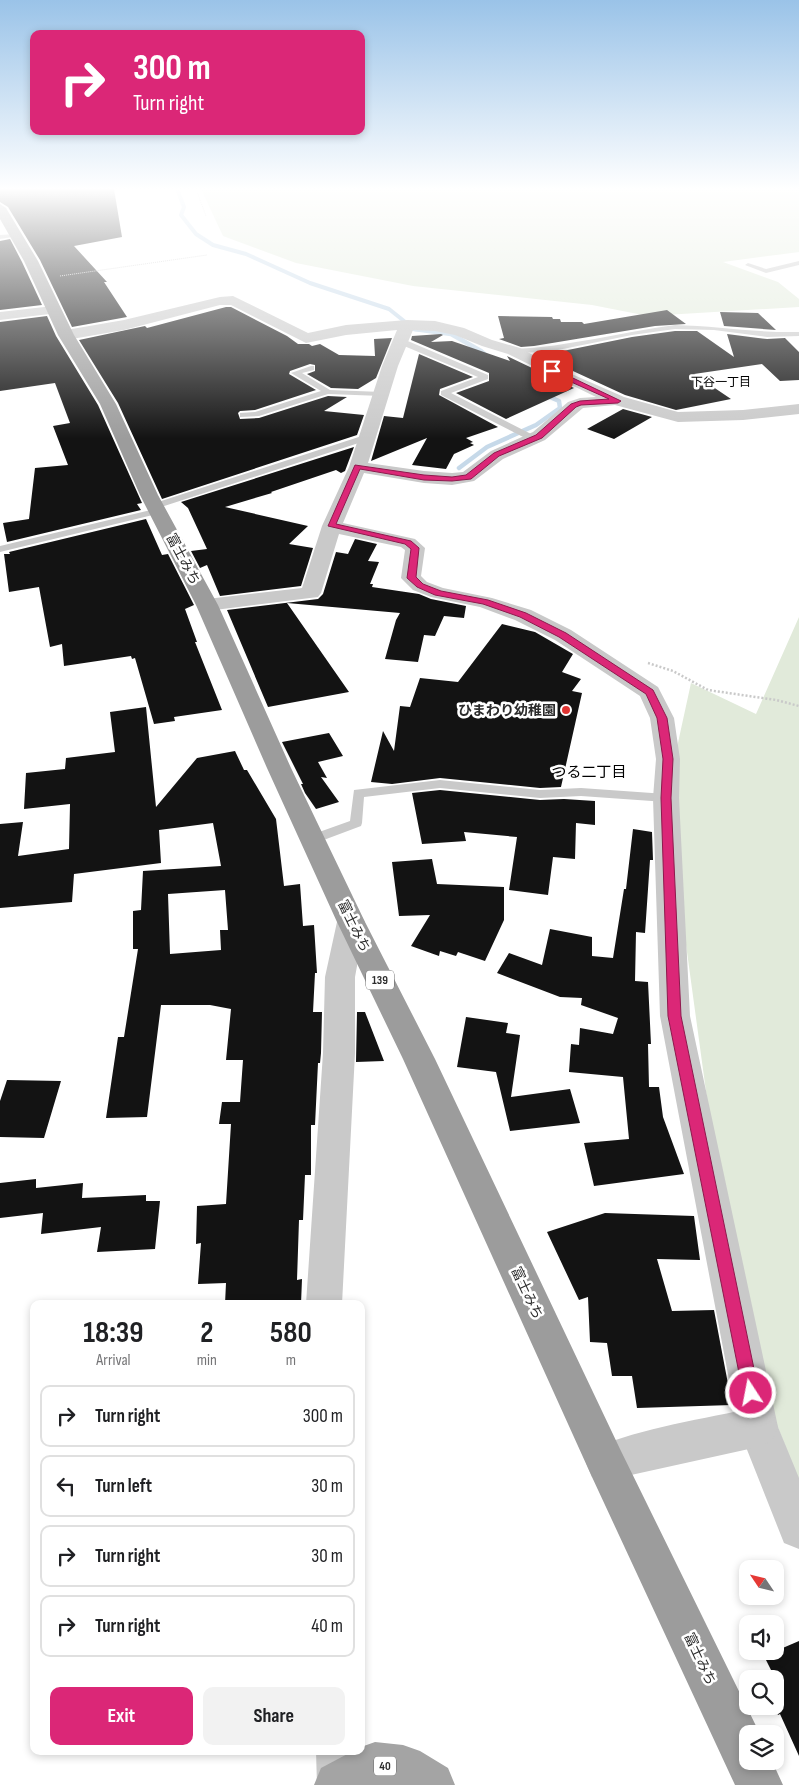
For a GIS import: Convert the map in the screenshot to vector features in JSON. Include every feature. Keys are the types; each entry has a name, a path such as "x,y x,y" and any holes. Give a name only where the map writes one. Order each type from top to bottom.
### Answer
{"highway":[{"name":"富士みち","path":"34,272 60,323 108,404 156,508 207,605 279,768 351,922 419,1059 606,1463 739,1741"},
{"name":"富士みち","path":"752,1770 759,1785"}],"main road":[{"name":"40","path":"340,1776 375,1766 403,1768 431,1785"}],"street":[{"path":"0,316 60,323 124,324 220,301 233,300 306,338 346,330 404,333 435,326 459,331 486,343 514,351 552,371 618,401 678,417 743,415 799,409"},
{"path":"207,605 311,593 332,526 358,467 404,333"},
{"path":"358,467 424,478 452,479 468,477 496,455 534,438 580,403 618,401"},
{"path":"332,526 408,543 415,548 411,578 420,586 438,594 485,602 523,615 563,635 650,692 662,718 668,759 666,798 675,1016 758,1427 799,1528"},
{"path":"324,1300 339,1053 340,977 351,922"},
{"path":"606,1463 631,1455 758,1427"}],"lane":[{"path":"514,351 548,350 675,326 714,328 768,335 799,334"},
{"path":"404,333 485,377 444,393 534,438"},
{"path":"311,368 295,373 328,392"},
{"path":"243,415 256,414 328,392 382,394"},
{"path":"0,549 156,508 368,437"},
{"path":"313,839 356,822 358,793 440,784 540,794 581,792 666,798"}],"path":[{"path":"39,280 84,272"},
{"path":"606,662 631,659 663,667 707,690 780,699 799,706"}],"green space":[{"path":"343,272 751,272 778,282 799,299 799,307 648,316 592,305 413,286"},
{"path":"799,617 799,1481 738,1326 666,798 691,683 756,714"}],"building":[{"path":"0,272 27,272 42,305 0,310"},
{"path":"46,272 98,272 107,282 104,282 127,317 72,327"},
{"path":"231,307 287,336 298,344 309,344 312,346 320,344 339,355 375,356 374,339 392,338 376,378 358,389 331,388 307,374 315,371 315,365 310,364 290,371 289,374 316,390 255,410 240,411 238,413 240,419 259,418 328,396 347,397 324,411 364,415 357,435 162,499 118,403 79,340 145,326 147,328"},
{"path":"667,310 686,324 655,326 534,346 521,347 499,339 504,338 498,316 552,317 553,319 560,319 561,322 582,322 584,324"},
{"path":"720,312 758,313 776,330 724,326"},
{"path":"47,316 56,336 98,405 142,503 137,504 141,510 7,542 3,523 29,519 35,468 68,465 53,426 70,423 55,383 0,391 0,322"},
{"path":"675,331 697,331 734,357 727,334 767,339 785,338 799,352 799,380 780,381 762,364 694,374 731,399 676,410 625,395 536,354 548,354 632,337"},
{"path":"443,335 431,342 452,341 510,361 507,356 574,388 506,419 456,393 489,381 489,373 411,340 412,336"},
{"path":"419,354 473,377 440,389 439,395 498,427 466,438 473,442 470,443 474,445 454,454 446,469 412,465 427,438 371,461 384,416 403,418"},
{"path":"623,409 652,417 614,439 587,429"},
{"path":"354,447 345,471 341,473 336,470 272,493 225,507 308,526 289,544 313,548 301,586 220,596 207,565 200,568 191,551 207,549 188,508 181,502"},
{"path":"146,519 162,555 168,554 194,605 185,609 197,642 195,642 222,710 174,717 175,721 154,724 135,658 132,659 131,656 64,666 62,644 50,647 39,587 9,592 4,554"},
{"path":"355,539 377,544 368,561 379,562 370,584 373,584 372,587 419,594 431,599 466,606 464,618 444,616 435,636 424,635 418,662 385,659 396,620 400,613 287,603 349,692 268,707 227,610 318,599 323,594 336,552 348,554"},
{"path":"502,624 535,632 573,654 562,672 581,679 572,691 582,693 561,787 540,788 440,778 392,784 371,782 383,731 394,751 400,706 410,707 420,678 458,682"},
{"path":"146,707 156,807 197,758 235,751 244,770 247,770 276,819 284,886 300,884 303,926 314,925 317,973 315,973 313,1012 322,1012 321,1053 320,1063 318,1063 315,1125 311,1125 311,1175 305,1175 303,1220 299,1220 297,1280 302,1279 301,1300 225,1300 226,1283 198,1284 201,1243 196,1244 197,1206 226,1204 231,1124 219,1124 222,1102 240,1102 243,1060 226,1060 231,1009 210,1005 161,1005 147,1117 106,1118 118,1037 124,1037 138,949 133,949 133,911 141,910 143,871 221,866 213,823 159,830 161,863 74,874 72,902 0,908 0,824 23,822 18,856 69,849 70,804 24,809 26,773 65,769 66,758 115,752 110,712","holes":["225,890 228,930 220,930 221,950 170,954 168,894"]},
{"path":"329,733 343,756 318,762 327,778 321,777 339,802 316,809 305,793 301,784 303,784 282,742"},
{"path":"440,790 540,800 595,801 595,825 576,823 575,859 553,857 548,895 509,890 517,837 464,832 466,841 422,844 412,793"},
{"path":"633,829 652,832 653,860 650,860 645,933 636,932 635,981 648,982 651,1044 648,1044 649,1087 659,1087 663,1117 684,1174 594,1186 584,1143 629,1139 623,1077 569,1072 571,1044 579,1045 580,1028 613,1034 618,1018 581,1005 582,998 560,997 497,973 509,953 542,965 550,929 592,937 592,956 613,958 624,889 626,889"},
{"path":"432,859 437,884 504,887 504,920 485,961 458,952 456,956 440,951 439,956 411,946 430,915 399,916 392,862"},
{"path":"357,1012 365,1012 384,1061 356,1062"},
{"path":"466,1017 508,1023 506,1033 520,1035 511,1097 570,1089 580,1123 510,1131 496,1072 457,1067"},
{"path":"7,1080 61,1081 44,1138 0,1137 0,1101"},
{"path":"36,1179 36,1188 83,1183 82,1198 146,1195 146,1201 160,1201 155,1249 97,1252 101,1227 41,1234 43,1213 0,1218 0,1183"},
{"path":"605,1213 694,1216 700,1260 657,1259 672,1311 714,1310 732,1405 637,1408 632,1376 612,1376 607,1343 590,1342 588,1297 579,1300 547,1232"},
{"path":"799,1641 799,1756 780,1715 784,1715 784,1670 771,1670 766,1660 784,1660 784,1647"}],"waterway":[{"path":"286,272 310,283 389,309 414,329"},
{"path":"414,329 451,334 481,351 489,358"},
{"path":"414,329 421,330"},
{"path":"459,468 487,447 536,425 560,408 559,401 543,394"}],"place":[{"name":"ひまわり幼稚園","path":"566,710"}],"district":[{"name":"下谷一丁目","path":"721,382"},
{"name":"つる二丁目","path":"589,772"}],"route":[{"path":"552,371 618,401 580,403 574,406 539,436 496,455 468,477 452,479 424,478 358,467 332,526 408,543 415,548 411,578 420,586 438,594 485,602 523,615 563,635 650,692 662,718 668,759 666,798 675,1016 751,1393"}]}
